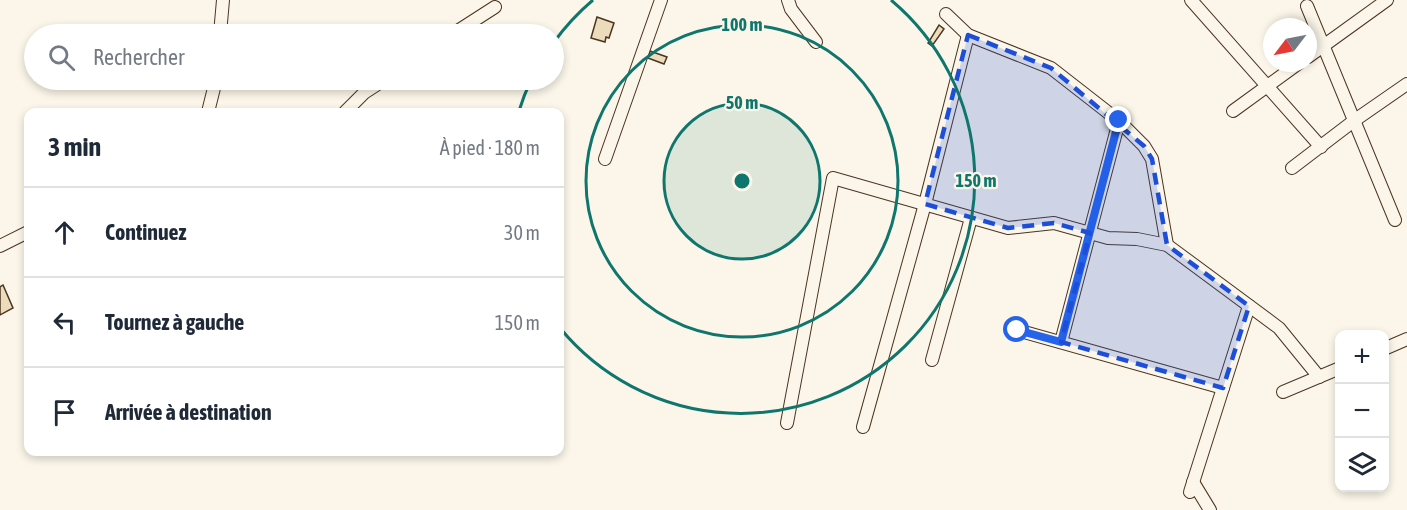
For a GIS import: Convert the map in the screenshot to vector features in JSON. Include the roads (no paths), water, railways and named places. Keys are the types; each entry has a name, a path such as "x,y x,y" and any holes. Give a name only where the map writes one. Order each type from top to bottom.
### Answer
{"street":[{"path":"221,24 223,0"},
{"path":"605,159 661,0"},
{"path":"788,0 791,9 816,42"},
{"path":"1191,0 1321,147"},
{"path":"1317,50 1388,0"},
{"path":"1307,6 1395,220"},
{"path":"469,24 495,7"},
{"path":"946,14 968,35 1051,68 1119,120 1144,146 1152,159 1167,245"},
{"path":"863,427 925,204 968,35"},
{"path":"1233,111 1286,72"},
{"path":"1292,168 1354,120 1407,84"},
{"path":"209,108 214,90"},
{"path":"349,108 369,90"},
{"path":"1061,342 1119,120"},
{"path":"787,423 833,178 1008,228 1054,223 1108,238 1137,239 1167,245 1279,328 1319,377"},
{"path":"932,360 971,218"},
{"path":"0,246 24,234"},
{"path":"1210,510 1191,487 1249,306"},
{"path":"1017,330 1223,388"},
{"path":"1389,347 1407,339"},
{"path":"1283,392 1335,370"}]}
